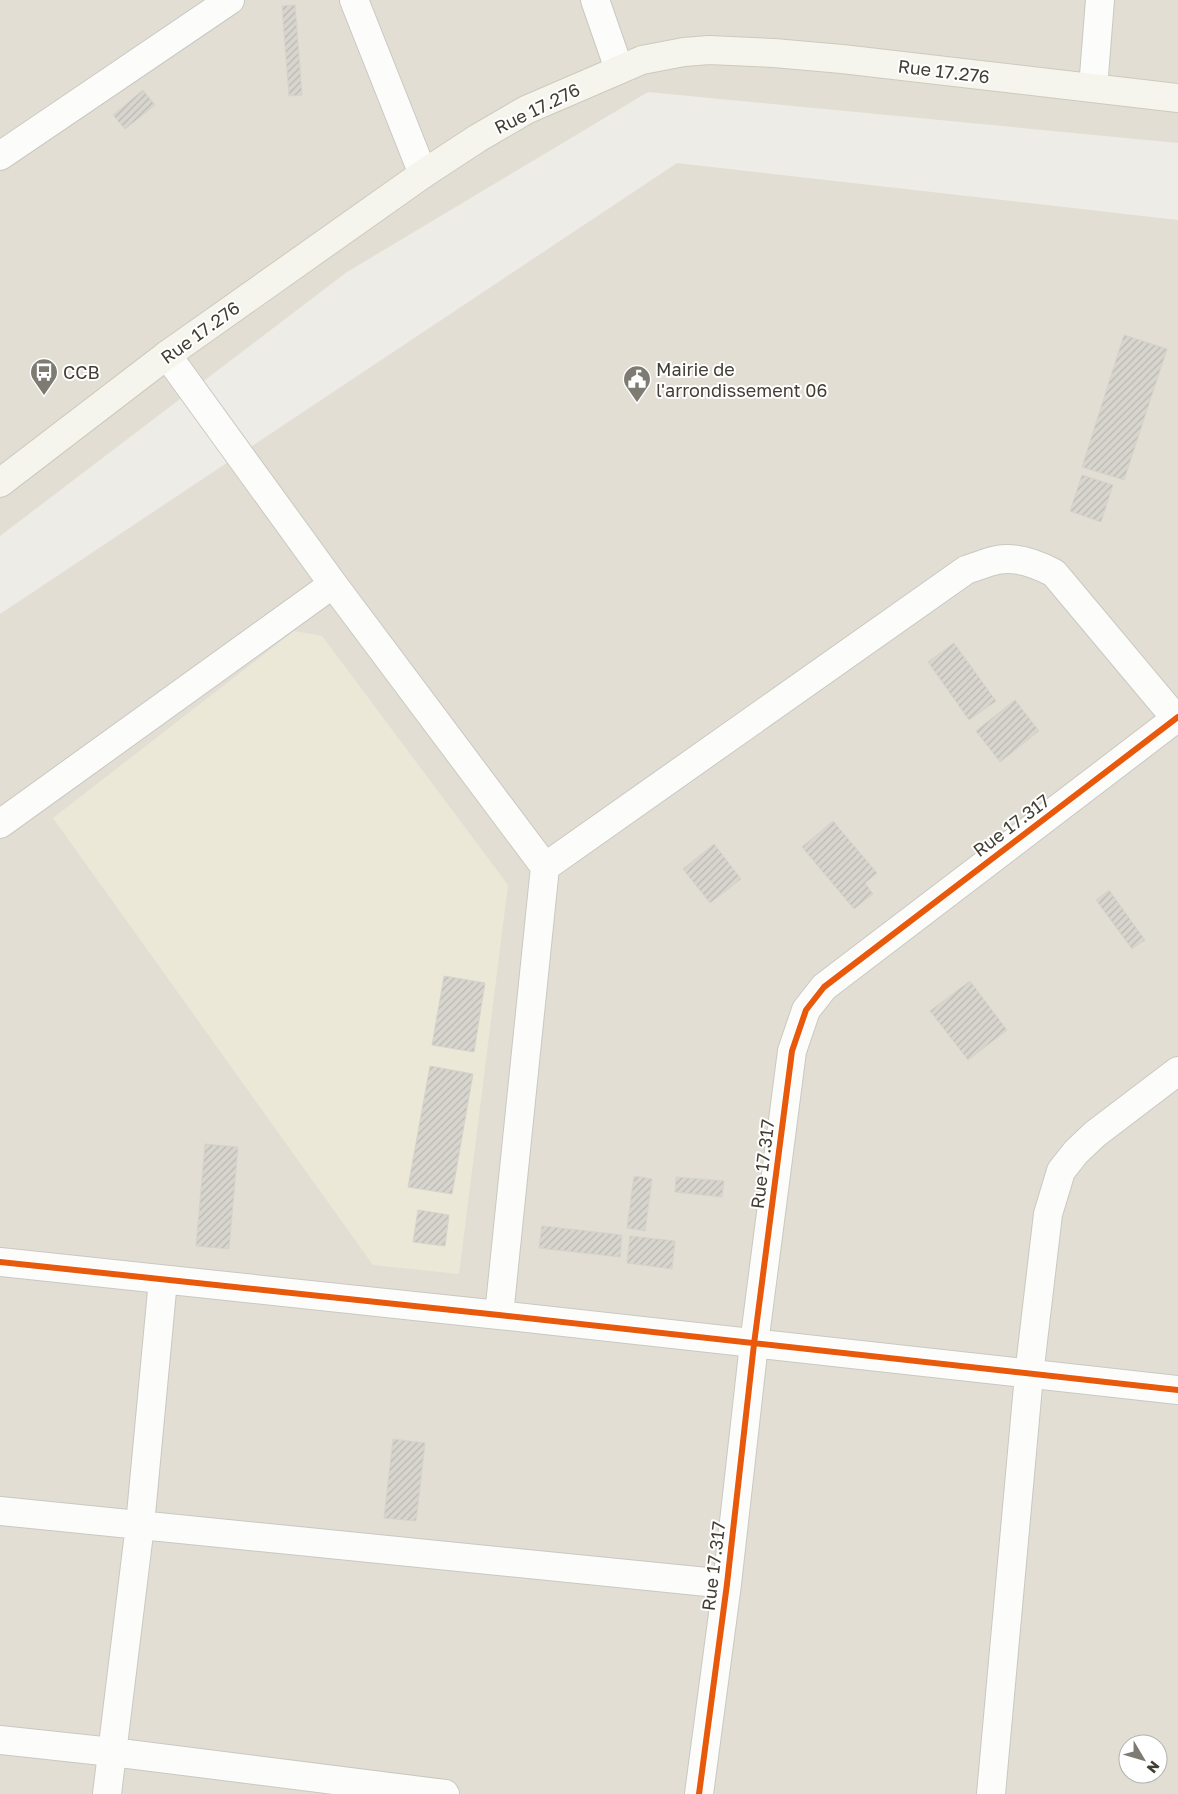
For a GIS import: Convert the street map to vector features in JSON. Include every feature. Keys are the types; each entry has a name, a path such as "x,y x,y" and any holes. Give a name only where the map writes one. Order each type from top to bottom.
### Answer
{"main road":[{"name":"Rue 17.276","path":"0,483 167,355 423,174 478,138 526,110 642,60 661,55 709,50 842,59 1178,98"}],"street":[{"path":"0,156 230,0"},
{"path":"354,0 423,174"},
{"path":"595,0 619,69"},
{"path":"1093,88 1100,0"},
{"path":"167,355 333,584 545,867 499,1315"},
{"path":"545,867 966,570 998,560 1020,560 1039,565 1054,573 1177,719"},
{"path":"0,824 333,584"},
{"name":"Rue 17.317","path":"699,1794 727,1584 754,1344 792,1051 806,1010 824,987 1177,719"},
{"path":"991,1794 1029,1375 1048,1214 1061,1171 1076,1152 1095,1134 1178,1071"},
{"path":"0,1262 1178,1390"},
{"path":"107,1794 140,1525 163,1280"},
{"path":"0,1511 727,1584"},
{"path":"0,1740 112,1752 446,1794"}],"shaded area":[{"path":"0,0 1178,0 1178,143 648,92 347,272 0,536"},
{"path":"677,163 1178,220 1178,1794 0,1794 0,614"},
{"path":"294,631 322,636 508,885 459,1274 373,1265 53,818"}],"building":[{"path":"295,5 302,95 289,96 282,6"},
{"path":"143,90 155,105 125,129 113,115"},
{"path":"1124,335 1167,349 1124,480 1082,467"},
{"path":"1082,475 1113,485 1101,522 1070,511"},
{"path":"954,643 996,701 969,720 928,662"},
{"path":"1015,700 1039,731 1000,762 976,731"},
{"path":"833,821 877,873 865,883 873,894 854,909 802,847"},
{"path":"714,844 741,879 710,903 683,869"},
{"path":"1109,890 1145,940 1132,949 1096,900"},
{"path":"444,976 485,983 474,1052 432,1045"},
{"path":"970,981 1007,1030 968,1060 930,1011"},
{"path":"430,1066 473,1074 452,1194 408,1187"},
{"path":"205,1144 238,1147 229,1249 196,1246"},
{"path":"634,1176 652,1179 645,1231 627,1228"},
{"path":"676,1177 724,1181 722,1197 675,1192"},
{"path":"418,1210 449,1215 445,1246 413,1242"},
{"path":"542,1226 622,1235 620,1257 539,1248"},
{"path":"630,1236 675,1241 672,1269 627,1263"},
{"path":"393,1439 425,1443 416,1521 384,1518"}],"cycle path":[{"path":"699,1794 727,1584 754,1344 792,1051 806,1010 824,987 1178,717"},
{"path":"0,1262 1178,1390"}],"place":[{"name":"CCB","path":"44,396"},
{"name":"Mairie de l'arrondissement 06","path":"637,403"}]}
